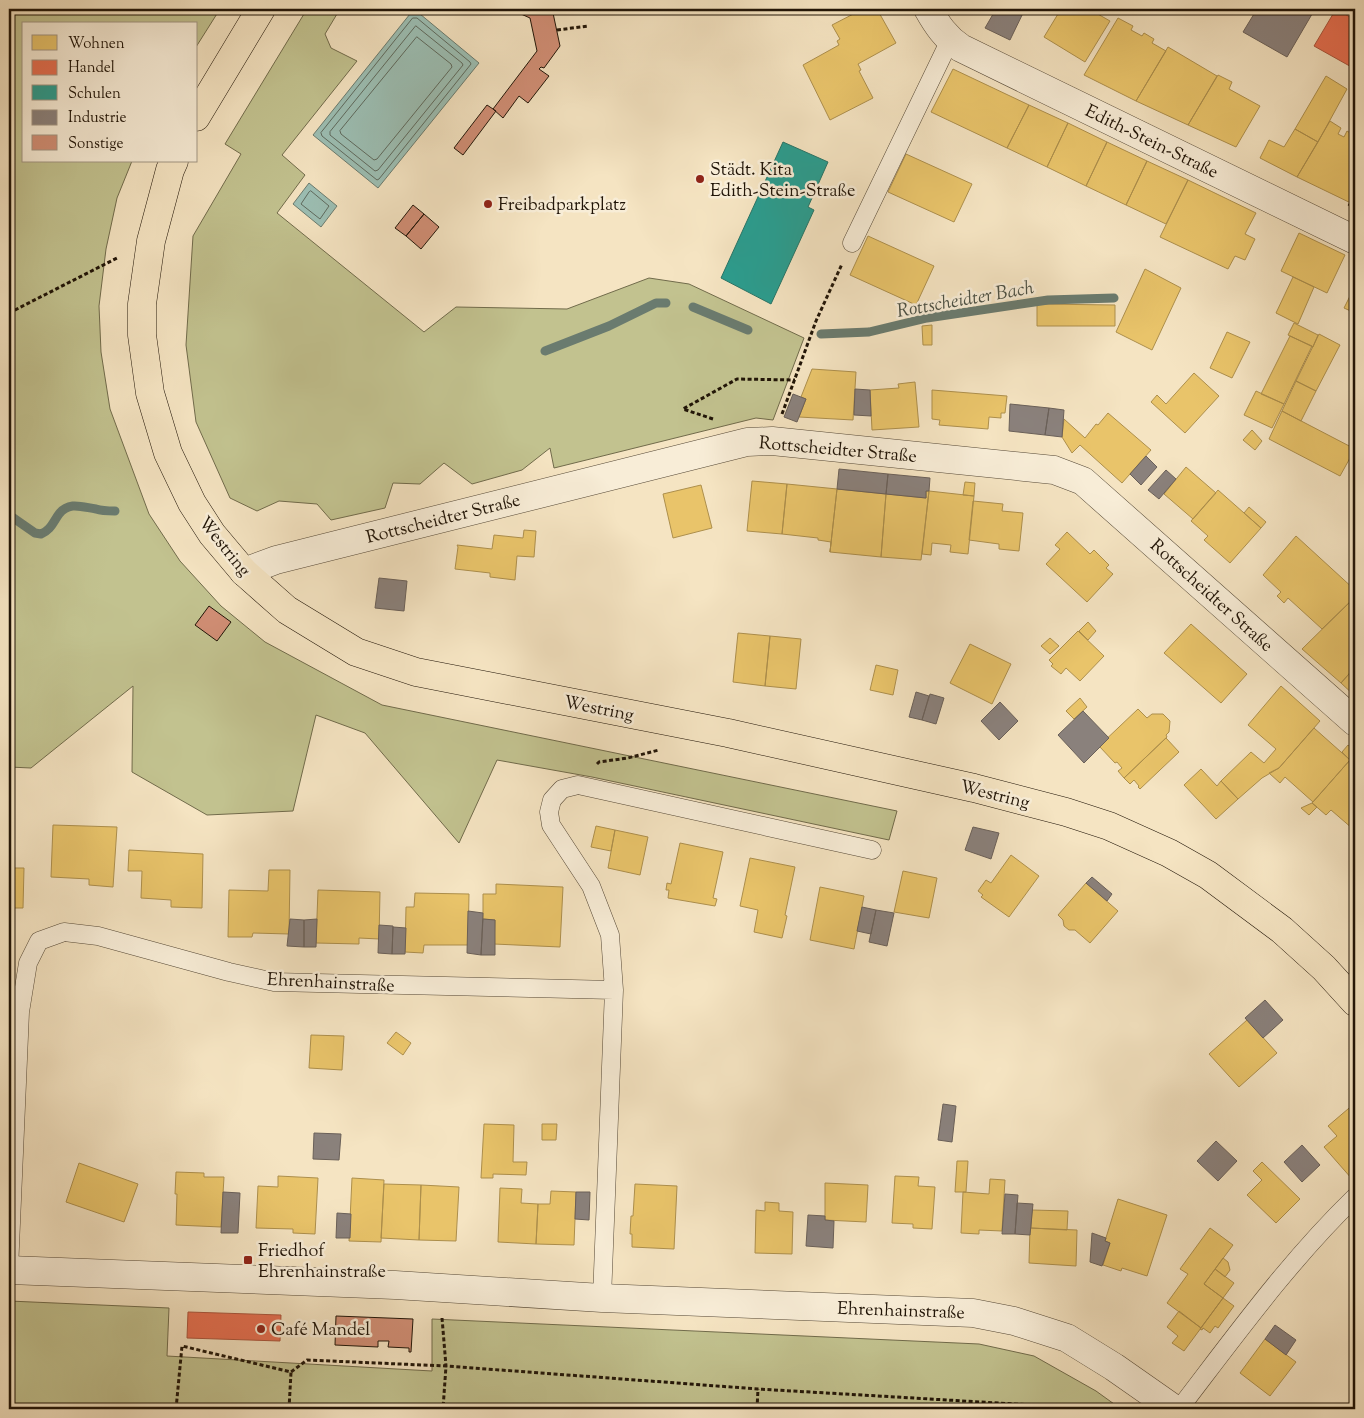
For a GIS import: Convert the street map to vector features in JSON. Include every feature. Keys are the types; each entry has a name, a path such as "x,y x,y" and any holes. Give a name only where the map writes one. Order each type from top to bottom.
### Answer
{"main road":[{"path":"198,114 261,9"},
{"name":"Westring","path":"174,162 151,240 142,304 142,335 150,393 168,453 192,503 212,534 244,572 287,610 356,652 416,672 728,733 974,788 1066,812 1109,826 1169,853 1208,874 1282,930 1324,968 1355,1002"}],"street":[{"name":"Edith-Stein-Straße","path":"928,9 950,40 961,48 1355,240"},
{"name":"Rottscheidter Straße","path":"244,572 285,558 747,442 772,440 1054,470 1083,481 1355,722"},
{"name":"Ehrenhainstraße","path":"9,1270 439,1287 602,1298 964,1312 1006,1319 1067,1338 1114,1367 1174,1409"}],"lane":[{"path":"852,243 950,40"},
{"path":"602,1298 614,990 610,935 591,886 551,825 549,812 552,800 562,789 578,784 872,850"},
{"name":"Ehrenhainstraße","path":"9,1270 14,1013 28,963 40,941 64,932 98,936 229,972 274,982 614,990"},
{"path":"1179,1409 1270,1289 1355,1197"}],"path":[{"path":"557,30 588,26"},
{"path":"9,313 151,240"},
{"path":"772,440 816,321 852,243"},
{"path":"719,421 683,409 737,379 795,380"},
{"path":"578,784 599,762 628,758 664,749"},
{"path":"439,1287 446,1366 443,1409"},
{"path":"176,1409 182,1346 291,1372"},
{"path":"291,1372 307,1360 446,1366 758,1389 1068,1407 1070,1409"},
{"path":"289,1409 291,1372"},
{"path":"757,1409 758,1389"}],"green space":[{"path":"9,9 220,9 198,44 198,22 22,22 22,162 132,162 117,198 106,249 99,306 101,352 110,409 149,514 180,561 221,606 265,642 382,705 897,811 889,840 592,777 497,760 459,843 365,733 316,715 293,811 207,815 132,772 133,686 31,768 9,767"},
{"path":"307,9 340,9 325,34 331,48 357,61 282,155 305,175 277,213 424,332 456,307 567,309 649,278 689,284 804,338 773,420 756,418 554,468 550,448 522,470 472,484 444,463 420,484 393,483 385,508 331,520 317,504 279,501 257,511 230,498 196,422 186,345 193,236 241,154 225,144"},
{"path":"9,1301 169,1308 167,1356 432,1371 432,1319 979,1344 1034,1356 1096,1391 1121,1409 9,1409"}],"water":[{"path":"414,9 479,63 378,188 313,135"},
{"path":"309,183 337,206 321,227 293,204"}],"building: Wohnen":[{"path":"863,9 877,9 896,43 858,64 861,70 859,71 873,98 830,120 803,65 839,45 837,41 840,39 832,25"},
{"path":"1061,9 1089,9 1110,21 1085,62 1044,37"},
{"path":"1118,18 1133,26 1131,30 1142,36 1144,33 1154,39 1152,43 1166,51 1136,101 1084,75"},
{"path":"1168,47 1217,76 1188,125 1136,101"},
{"path":"953,69 1029,105 1007,148 931,112"},
{"path":"1218,75 1232,82 1229,89 1260,106 1236,147 1188,125"},
{"path":"1326,76 1347,89 1318,142 1295,129"},
{"path":"1029,105 1068,123 1047,167 1007,148"},
{"path":"1330,121 1341,128 1338,134 1344,137 1347,131 1355,136 1355,205 1297,177"},
{"path":"1068,123 1107,142 1086,186 1047,167"},
{"path":"1295,129 1318,142 1297,177 1260,158 1269,140 1284,147"},
{"path":"1107,142 1147,161 1126,205 1086,186"},
{"path":"906,154 972,184 954,222 888,192"},
{"path":"1147,161 1188,180 1166,224 1126,205"},
{"path":"1188,180 1256,213 1245,234 1255,239 1245,260 1235,256 1228,269 1160,237"},
{"path":"1299,233 1345,255 1327,293 1281,271"},
{"path":"868,236 934,266 916,305 850,275"},
{"path":"1145,269 1181,288 1152,350 1116,332"},
{"path":"1293,277 1314,287 1298,324 1276,313"},
{"path":"1355,286 1355,313 1344,308"},
{"path":"1037,304 1115,305 1115,326 1037,326"},
{"path":"1294,323 1318,335 1313,347 1288,335"},
{"path":"932,325 932,345 923,345 922,326"},
{"path":"1227,332 1250,342 1232,378 1210,368"},
{"path":"1319,334 1340,345 1316,391 1296,381"},
{"path":"1290,336 1312,346 1284,404 1261,394"},
{"path":"812,369 856,372 853,420 799,417 806,399 801,397"},
{"path":"1194,373 1219,396 1185,433 1151,402 1157,395 1166,404"},
{"path":"1296,381 1316,391 1301,421 1282,411"},
{"path":"915,382 919,427 872,430 870,390 899,388 898,384"},
{"path":"932,390 1007,396 1005,413 1001,413 1001,418 989,417 988,429 939,425 940,420 932,419"},
{"path":"1256,391 1284,404 1272,428 1244,415"},
{"path":"1282,411 1355,449 1340,476 1269,439"},
{"path":"1108,413 1151,450 1122,483 1080,445 1072,453 1062,437 1064,419 1085,438"},
{"path":"1252,430 1262,441 1255,450 1243,440"},
{"path":"1186,467 1216,493 1193,519 1164,494"},
{"path":"752,481 787,484 782,534 747,531"},
{"path":"965,482 975,483 974,496 963,495"},
{"path":"787,484 837,489 830,552 831,542 818,540 818,538 782,534"},
{"path":"701,485 712,528 673,538 663,494"},
{"path":"837,489 886,494 881,557 830,552"},
{"path":"1218,490 1261,528 1230,563 1204,540 1208,536 1191,521"},
{"path":"926,491 929,491 921,560 881,557 886,494 926,498"},
{"path":"929,491 974,496 968,554 950,552 951,545 932,543 931,555 922,554"},
{"path":"973,501 1003,504 1002,511 1023,513 1019,551 999,549 999,544 969,540"},
{"path":"1249,507 1266,522 1261,528 1244,513"},
{"path":"524,530 536,531 534,557 517,556 515,580 490,577 490,573 455,569 457,545 492,549 494,535 523,538"},
{"path":"1067,532 1090,554 1094,550 1109,565 1106,568 1113,574 1087,602 1046,564 1060,549 1055,545"},
{"path":"1296,536 1355,590 1355,597 1322,629 1288,598 1284,603 1277,596 1281,592 1263,575"},
{"path":"1353,599 1355,602 1355,612 1352,616 1355,623 1352,626 1355,629 1355,667 1341,683 1302,649"},
{"path":"1088,622 1096,631 1088,640 1079,631"},
{"path":"1191,624 1247,674 1221,703 1164,653"},
{"path":"1078,631 1104,656 1080,681 1066,668 1061,674 1051,666 1053,664 1049,660"},
{"path":"738,633 770,636 765,686 733,682"},
{"path":"770,636 801,639 796,689 765,686"},
{"path":"1050,638 1059,646 1050,654 1041,646"},
{"path":"970,644 1011,664 992,704 950,683"},
{"path":"876,665 898,670 893,695 870,690"},
{"path":"1355,667 1355,696 1341,683"},
{"path":"1281,686 1320,721 1279,768 1262,778 1238,799 1221,781 1251,752 1264,763 1276,749 1248,725"},
{"path":"1080,698 1087,707 1074,719 1066,711"},
{"path":"1138,709 1147,718 1152,714 1163,714 1170,721 1169,732 1166,735 1167,737 1124,778 1118,771 1122,768 1099,746"},
{"path":"1314,728 1350,760 1313,802 1285,777 1280,783 1269,773 1279,768"},
{"path":"1166,738 1179,752 1140,789 1134,780 1130,784 1124,778"},
{"path":"1348,745 1355,751 1350,760 1342,752"},
{"path":"1350,760 1355,764 1355,827 1353,829 1331,810 1326,815 1312,803"},
{"path":"1201,769 1217,786 1221,781 1238,799 1216,819 1184,785"},
{"path":"1312,803 1317,807 1309,815 1301,808"},
{"path":"53,825 117,827 113,887 89,885 89,879 51,877"},
{"path":"596,826 615,830 611,851 591,847"},
{"path":"615,830 648,837 640,875 608,868"},
{"path":"680,843 723,852 713,898 717,899 715,906 668,898 669,890 666,890 667,883 671,884"},
{"path":"129,850 203,854 202,908 171,907 171,900 141,898 142,871 128,871"},
{"path":"1011,855 1039,876 1009,917 981,897 983,895 978,891 986,880 991,883"},
{"path":"750,858 795,867 782,938 754,932 758,910 740,906"},
{"path":"9,868 24,868 23,908 9,908"},
{"path":"269,870 290,870 289,934 253,933 252,937 228,937 229,890 268,891"},
{"path":"903,871 937,878 929,918 894,912"},
{"path":"1086,883 1118,911 1090,943 1075,930 1069,930 1064,926 1063,920 1058,915"},
{"path":"496,884 563,887 560,947 494,944 495,920 483,919 483,894 496,894"},
{"path":"820,887 864,896 854,949 810,940"},
{"path":"318,890 380,892 379,939 359,938 359,944 316,943"},
{"path":"415,893 469,894 468,945 424,945 423,953 405,952 406,907 414,907"},
{"path":"1247,1020 1277,1053 1239,1087 1209,1054"},
{"path":"396,1032 411,1043 403,1055 387,1043"},
{"path":"311,1035 344,1036 342,1070 309,1068"},
{"path":"1355,1103 1355,1175 1352,1179 1324,1147 1337,1136 1328,1126"},
{"path":"484,1124 514,1125 513,1162 527,1162 526,1175 493,1174 493,1178 481,1178"},
{"path":"542,1124 557,1124 556,1140 542,1140"},
{"path":"957,1161 968,1161 966,1192 955,1192"},
{"path":"1262,1162 1300,1199 1276,1223 1247,1195 1262,1180 1253,1171"},
{"path":"79,1163 138,1184 124,1222 66,1202"},
{"path":"176,1172 204,1173 204,1177 224,1177 221,1227 176,1225"},
{"path":"278,1176 318,1178 315,1234 293,1233 293,1229 256,1228 258,1186 278,1187"},
{"path":"895,1176 919,1177 918,1186 935,1187 932,1229 913,1228 913,1224 892,1223"},
{"path":"352,1178 384,1180 381,1242 349,1241"},
{"path":"990,1179 1005,1180 1002,1231 979,1230 979,1234 961,1233 963,1192 989,1194"},
{"path":"825,1183 868,1185 866,1222 825,1220"},
{"path":"384,1184 421,1185 419,1240 381,1238"},
{"path":"635,1184 677,1186 674,1249 632,1247 632,1234 630,1234"},
{"path":"421,1185 459,1187 456,1241 419,1240"},
{"path":"500,1188 522,1189 521,1203 538,1204 536,1244 498,1242"},
{"path":"551,1191 576,1192 574,1245 536,1244 538,1204 550,1204"},
{"path":"1118,1199 1167,1215 1147,1276 1122,1268 1121,1271 1103,1265 1110,1243 1105,1241"},
{"path":"765,1202 779,1203 779,1211 793,1212 792,1254 755,1253 756,1210 765,1211"},
{"path":"1032,1210 1068,1211 1067,1230 1031,1228"},
{"path":"1030,1228 1077,1230 1076,1266 1029,1263"},
{"path":"1210,1228 1233,1245 1204,1284 1223,1298 1201,1328 1167,1303 1188,1274 1180,1269"},
{"path":"1223,1258 1228,1262 1230,1270 1225,1277 1215,1269"},
{"path":"1215,1269 1234,1283 1223,1298 1204,1284"},
{"path":"1223,1298 1234,1306 1218,1328 1215,1326 1210,1333 1203,1328 1202,1330 1200,1329"},
{"path":"1179,1311 1201,1328 1184,1351 1172,1343 1178,1336 1167,1327"},
{"path":"1265,1339 1296,1362 1270,1396 1240,1373"}],"building: Handel":[{"path":"1336,9 1355,20 1355,69 1314,46"},
{"path":"188,1312 281,1315 280,1341 187,1338"}],"building: Schulen":[{"path":"783,142 828,162 808,207 814,210 771,304 721,278"}],"building: Industrie":[{"path":"996,9 1025,9 1010,40 985,28"},
{"path":"1257,9 1315,9 1287,57 1243,32"},
{"path":"855,389 870,390 871,416 854,415"},
{"path":"793,394 806,399 797,422 784,417"},
{"path":"1010,404 1049,408 1045,435 1009,431"},
{"path":"1049,408 1064,410 1062,437 1045,435"},
{"path":"1146,456 1157,467 1141,485 1130,474"},
{"path":"839,469 888,474 886,494 837,489"},
{"path":"1166,470 1176,479 1159,499 1148,490"},
{"path":"888,474 930,478 929,491 926,491 926,498 886,494"},
{"path":"379,578 407,581 404,611 375,608"},
{"path":"916,692 929,696 922,720 909,717"},
{"path":"930,694 944,698 936,724 922,720"},
{"path":"1000,702 1018,721 999,740 981,721"},
{"path":"1083,711 1109,738 1084,763 1058,735"},
{"path":"973,827 999,833 991,859 965,850"},
{"path":"1092,877 1112,894 1107,901 1086,883"},
{"path":"862,907 876,910 871,934 857,931"},
{"path":"876,910 894,913 887,946 869,942"},
{"path":"468,911 483,913 481,955 467,953"},
{"path":"290,919 304,920 304,947 287,946"},
{"path":"317,919 316,947 304,947 304,920"},
{"path":"483,919 495,920 495,955 481,955"},
{"path":"379,925 393,926 392,954 378,953"},
{"path":"393,927 406,928 405,954 392,954"},
{"path":"1265,1000 1283,1020 1263,1038 1245,1018"},
{"path":"943,1104 956,1106 952,1142 938,1140"},
{"path":"314,1133 341,1134 339,1160 313,1159"},
{"path":"1216,1141 1237,1161 1218,1181 1197,1161"},
{"path":"1302,1145 1320,1165 1302,1182 1284,1162"},
{"path":"223,1192 240,1193 238,1233 221,1233"},
{"path":"576,1192 590,1192 589,1220 575,1219"},
{"path":"1005,1194 1018,1195 1015,1234 1002,1234"},
{"path":"1017,1203 1033,1204 1030,1235 1015,1234"},
{"path":"337,1213 351,1214 350,1238 336,1238"},
{"path":"808,1215 825,1216 825,1220 834,1221 833,1248 806,1246"},
{"path":"1092,1233 1106,1238 1105,1241 1110,1243 1102,1266 1090,1262"},
{"path":"1275,1325 1296,1340 1286,1355 1265,1339"}],"building: Sonstige":[{"path":"512,9 543,9 553,13 560,46 544,68 541,67 539,69 549,76 528,103 519,96 503,118 493,109 537,51 530,18"},
{"path":"487,105 496,111 463,155 454,148"},
{"path":"413,205 424,214 406,236 395,228"},
{"path":"424,214 439,227 421,249 406,236"},
{"path":"209,606 231,622 217,641 195,625"},
{"path":"336,1316 413,1319 411,1352 409,1352 409,1348 388,1347 389,1341 378,1341 378,1347 335,1345"}],"waterway":[{"name":"Rottscheidter Bach","path":"821,334 869,332 927,318 1048,300 1114,298"},
{"name":"Rottscheidter Bach","path":"545,351 609,326 656,303 666,303"},
{"name":"Rottscheidter Bach","path":"693,307 748,330"},
{"name":"Rottscheidter Bach","path":"9,516 35,533 41,534 50,528 59,514 67,507 76,506 103,511 115,511"}],"place":[{"name":"Städt. Kita Edith-Stein-Straße","path":"700,179"},
{"name":"Freibadparkplatz","path":"488,204"},
{"name":"Friedhof Ehrenhainstraße","path":"248,1260"},
{"name":"Café Mandel","path":"261,1329"}]}
